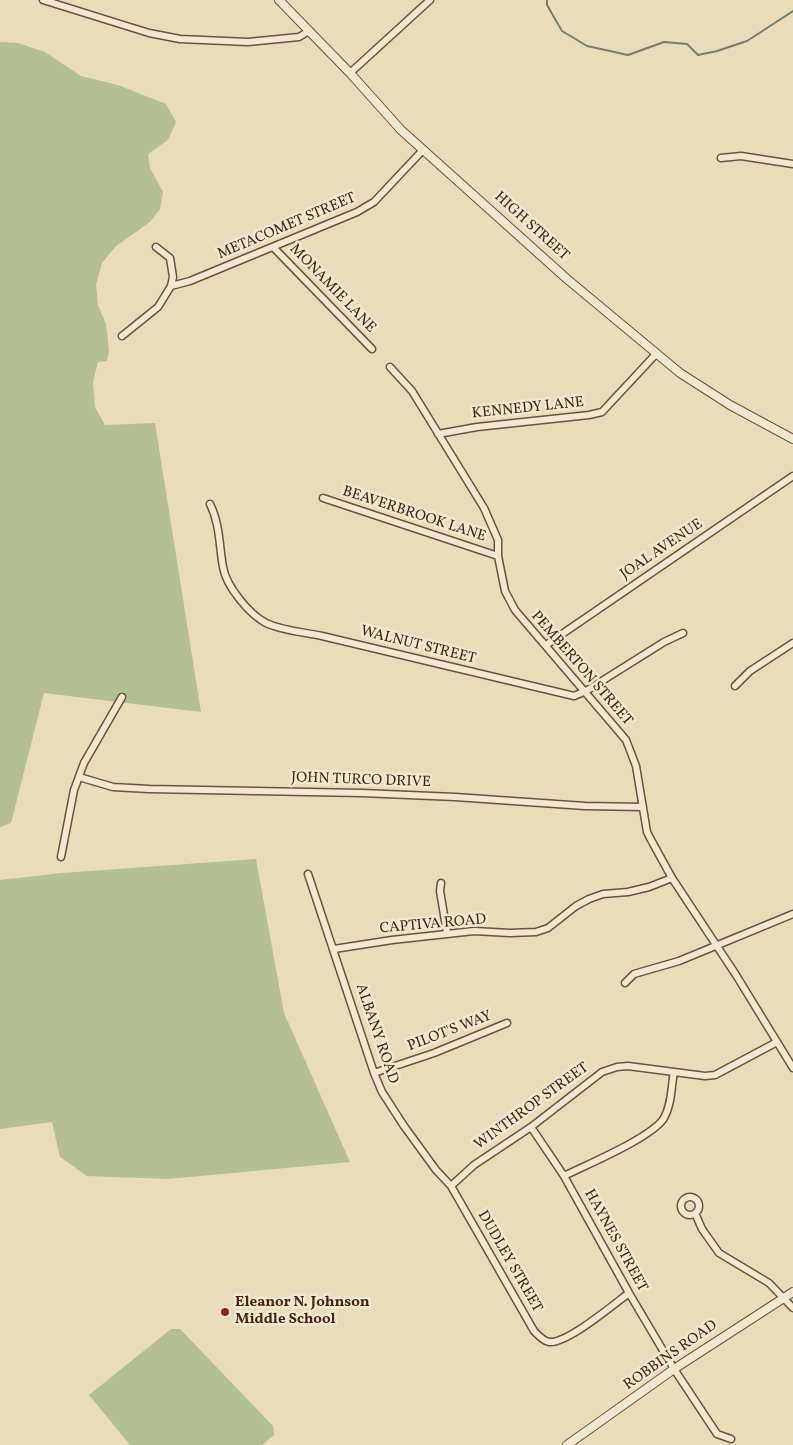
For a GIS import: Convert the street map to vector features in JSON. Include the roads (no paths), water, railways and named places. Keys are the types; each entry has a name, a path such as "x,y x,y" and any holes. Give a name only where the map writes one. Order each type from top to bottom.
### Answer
{"street":[{"path":"43,0 149,33 180,39 248,42 299,37 309,31"},
{"name":"HIGH STREET","path":"279,0 350,73 401,130 567,279 680,373 725,402 793,439"},
{"path":"350,73 430,0"},
{"name":"METACOMET STREET","path":"171,286 190,281 357,212 374,202 422,150"},
{"path":"722,158 741,156 793,164"},
{"path":"122,336 158,307 171,286 173,277 170,258 156,247"},
{"name":"MONAMIE LANE","path":"274,247 372,349"},
{"name":"KENNEDY LANE","path":"438,434 477,427 602,412 656,354"},
{"name":"PEMBERTON STREET","path":"390,367 412,391 484,508 498,540 498,556 505,591 521,618 586,691 626,740 636,766 647,832 672,878 793,1068"},
{"name":"JOAL AVENUE","path":"546,645 793,476"},
{"name":"BEAVERBROOK LANE","path":"323,498 498,556"},
{"name":"WALNUT STREET","path":"210,504 217,524 224,577 232,591 253,612 269,624 570,696 586,691 664,642 683,633"},
{"path":"735,686 750,671 793,643"},
{"path":"61,857 74,790 84,763 122,697"},
{"name":"JOHN TURCO DRIVE","path":"79,777 113,787 149,789 362,793 585,806 643,807"},
{"name":"ALBANY ROAD","path":"308,874 382,1092 436,1170 451,1186"},
{"name":"CAPTIVA ROAD","path":"334,949 447,933 474,931 536,932 548,928 576,906 589,899 605,894 628,892 649,887 672,878"},
{"path":"441,883 440,892 447,933"},
{"path":"625,983 634,974 678,961 793,914"},
{"name":"PILOT'S WAY","path":"374,1073 434,1053 507,1023"},
{"name":"WINTHROP STREET","path":"451,1186 474,1165 531,1126 602,1072 628,1066 705,1076 715,1074 777,1042"},
{"path":"564,1176 630,1144 658,1126 669,1105 674,1072"},
{"name":"HAYNES STREET","path":"531,1126 564,1176 674,1369 717,1434 731,1440"},
{"name":"DUDLEY STREET","path":"451,1186 534,1331 542,1339 552,1342 576,1332 629,1293"},
{"path":"695,1213 702,1229 719,1253 769,1283 793,1308"},
{"name":"ROBBINS ROAD","path":"567,1445 674,1369 793,1292"}],"waterway":[{"path":"547,0 547,5 562,31 587,46 628,55 664,42 687,44 698,55 717,51 747,41 793,11"}],"place":[{"name":"Eleanor N. Johnson Middle School","path":"225,1312"}]}
